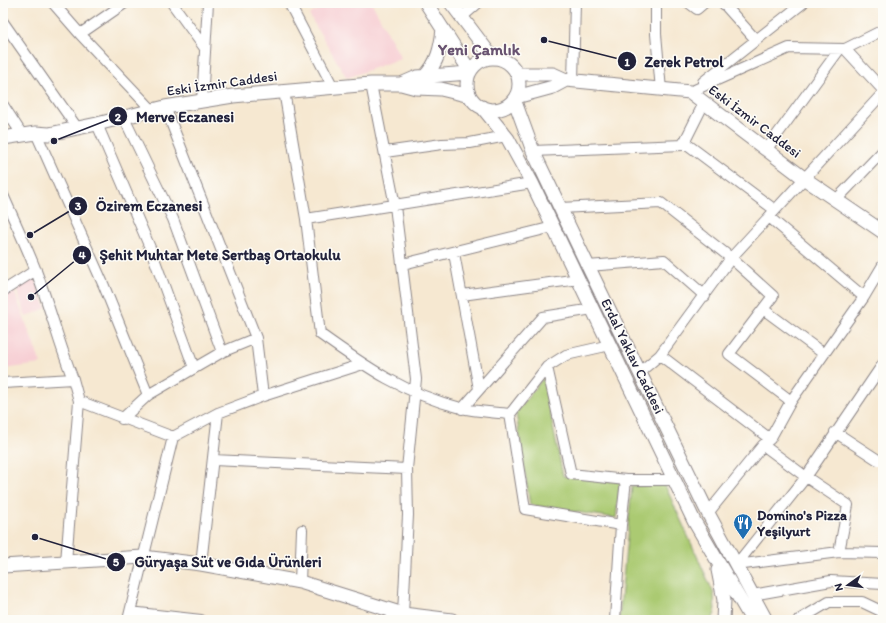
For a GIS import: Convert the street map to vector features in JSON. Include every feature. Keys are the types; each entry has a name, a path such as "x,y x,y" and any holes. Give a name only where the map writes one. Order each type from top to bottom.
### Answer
{"main road":[{"path":"426,3 470,72"},
{"path":"451,3 492,57 508,62 517,74 519,89 515,98 505,107 498,109 482,108 470,96 467,88 470,72 480,61 492,57"},
{"path":"424,77 435,62 442,43 443,28"},
{"name":"Eski İzmir Caddesi","path":"401,84 417,77 470,72"},
{"name":"Eski İzmir Caddesi","path":"517,74 552,74 570,81 690,92 766,150 883,232"},
{"name":"Eski İzmir Caddesi","path":"515,98 570,81"},
{"name":"Eski İzmir Caddesi","path":"3,138 30,134 49,134 78,129 165,107 233,96 284,91 371,84 401,84 416,88 442,89 470,96"},
{"name":"Erdal Yaklav Caddesi","path":"515,98 533,151 560,208 641,371 708,513 766,620"},
{"name":"Erdal Yaklav Caddesi","path":"482,108 506,136 532,183 675,480 715,558 752,620"},
{"path":"3,566 143,558 201,564 300,582 403,614 452,620"},
{"path":"715,558 724,600 723,620"}],"street":[{"path":"53,3 80,34 152,110"},
{"path":"80,34 125,3"},
{"path":"172,3 204,47"},
{"path":"202,101 204,47 208,3"},
{"path":"289,3 333,87"},
{"path":"462,17 478,3"},
{"path":"570,81 575,3"},
{"path":"656,3 661,90"},
{"path":"689,3 697,9 704,3"},
{"path":"724,3 756,40"},
{"path":"690,92 803,3"},
{"path":"3,22 78,129"},
{"path":"766,150 842,50 883,30"},
{"path":"641,371 660,356 705,296 731,258 806,179 883,92 842,50 789,48 690,92"},
{"path":"371,84 395,206 416,378 407,469 408,515 403,614 390,620"},
{"path":"284,91 306,219 320,334 363,364 414,393 462,408 510,414"},
{"path":"533,151 683,145 704,103"},
{"path":"3,105 30,134 104,286 148,395"},
{"path":"165,107 256,338 264,396"},
{"path":"124,118 173,219 222,352"},
{"path":"97,124 151,250 194,368"},
{"path":"385,152 442,144 470,143 506,136"},
{"path":"684,142 772,214 864,297"},
{"path":"836,200 883,151"},
{"path":"306,219 532,183"},
{"path":"3,195 36,270 52,317 59,345 73,379 79,401 66,562"},
{"path":"560,208 661,203 731,258 773,296 729,354 791,401"},
{"path":"403,264 454,253 553,227"},
{"path":"454,253 480,388"},
{"path":"588,266 664,260 705,296"},
{"path":"708,513 767,442 791,401 864,297 883,265"},
{"path":"3,291 36,270"},
{"path":"462,295 578,279"},
{"path":"462,408 543,317 593,309"},
{"path":"763,309 824,354"},
{"path":"122,419 148,395 222,352 256,338"},
{"path":"610,345 566,355 547,367 510,414 525,509 621,525"},
{"path":"660,356 767,442 806,477 848,505 839,552"},
{"path":"79,401 122,419 173,437 218,413 264,396 363,364"},
{"path":"736,565 806,477 835,432 883,364"},
{"path":"547,367 571,474 626,480 675,480"},
{"path":"3,383 73,379"},
{"path":"201,564 218,413"},
{"path":"835,432 878,460 883,460"},
{"path":"173,437 129,616 201,620"},
{"path":"213,460 407,469"},
{"path":"615,620 621,525 626,480"},
{"path":"300,582 302,530"},
{"path":"736,565 839,552 883,553"},
{"path":"752,595 832,581 883,584"},
{"path":"799,620 829,602 862,602 883,612"}],"shaded area":[{"path":"330,3 372,3 401,58 347,78 309,15"},
{"path":"34,274 46,308 26,317 15,286"},
{"path":"12,285 41,364 3,369 3,291"}],"green space":[{"path":"543,378 563,476 620,482 616,518 530,505 516,413"},
{"path":"665,485 714,594 715,613 712,620 619,620 632,486"}],"place":[{"name":"Zerek Petrol","path":"544,40"},
{"name":"Merve Eczanesi","path":"54,141"},
{"name":"Özirem Eczanesi","path":"30,235"},
{"name":"Şehit Muhtar Mete Sertbaş Ortaokulu","path":"31,297"},
{"name":"Güryaşa Süt ve Gıda Ürünleri","path":"35,537"},
{"name":"Domino's Pizza Yeşilyurt","path":"743,540"}],"district":[{"name":"Yeni Çamlık","path":"479,49"}]}
